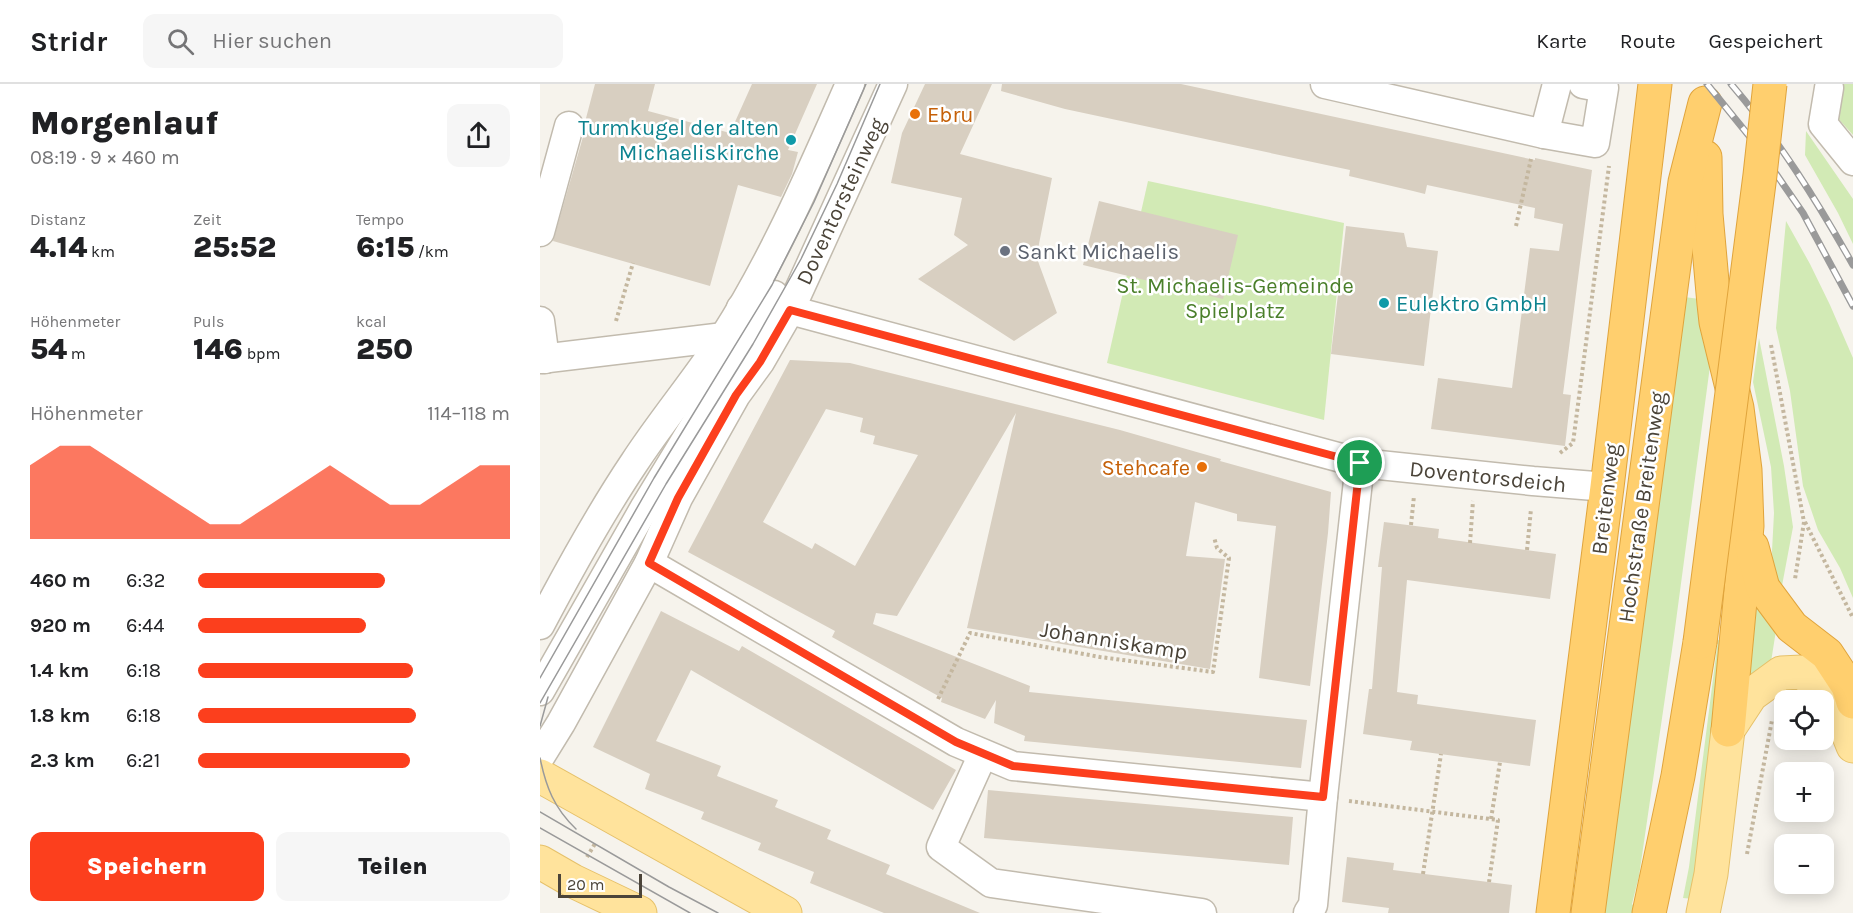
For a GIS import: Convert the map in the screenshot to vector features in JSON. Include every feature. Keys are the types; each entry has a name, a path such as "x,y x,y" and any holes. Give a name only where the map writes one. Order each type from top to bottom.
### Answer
{"highway":[{"name":"Breitenweg","path":"1553,913 1655,84"},
{"path":"1649,913 1678,776 1700,642 1770,84"},
{"name":"Hochstraße Breitenweg","path":"1588,913 1685,182 1705,103 1709,267 1716,322 1737,408 1745,470 1747,526"},
{"path":"1747,526 1762,588 1788,622 1827,654 1848,686 1853,702"},
{"path":"1728,730 1747,526"}],"main road":[{"path":"1703,913 1711,874 1728,730 1751,695 1781,674 1803,672 1822,688 1845,726 1853,746"},
{"path":"540,776 785,913"},
{"path":"540,862 573,881 640,913"}],"street":[{"name":"Doventorsteinweg","path":"540,757 649,563 678,498 736,395 760,362 766,309 759,278 795,207 850,84"},
{"path":"540,691 656,489 766,309 806,236 873,84"},
{"name":"Doventorsteinweg","path":"540,625 584,542 634,462 724,338 766,309 893,84"},
{"path":"1325,84 1540,133 1595,143 1604,88 1583,84"},
{"path":"1540,133 1557,84"},
{"path":"1829,88 1823,124 1853,160"},
{"path":"540,232 569,126"},
{"name":"Doventorsdeich","path":"766,309 1360,463 1607,487"},
{"path":"540,321 543,359 724,338"},
{"path":"1308,913 1313,905 1360,463"},
{"path":"649,563 956,742 1013,766 1323,797"},
{"path":"983,754 941,847 991,883 1202,913"}],"path":[{"path":"1516,226 1540,133"},
{"path":"1527,550 1533,481 1552,458 1573,443 1609,166"},
{"path":"608,351 633,263"},
{"path":"1768,335 1804,522 1853,618"},
{"path":"1470,543 1476,475"},
{"path":"1788,622 1804,522"},
{"name":"Johanniskamp","path":"923,723 937,702 970,633 1100,657 1214,672 1229,558 1217,548 1214,537"},
{"path":"1745,863 1773,718"},
{"path":"1423,874 1440,754"},
{"path":"1491,819 1500,762"},
{"path":"1323,797 1498,820 1489,882"}],"green space":[{"path":"1818,84 1853,84 1853,135 1818,96"},
{"path":"1806,131 1853,199 1853,244 1805,155"},
{"name":"St. Michaelis-Gemeinde Spielplatz","path":"1148,181 1344,223 1324,420 1107,363"},
{"path":"1786,221 1810,264 1853,358 1853,598 1840,568 1818,530 1803,486 1790,391 1776,328"},
{"path":"1684,297 1700,299 1712,351 1674,636 1639,876 1632,904 1637,913 1604,913"},
{"path":"1759,338 1784,466 1793,527 1781,591 1773,574 1774,513 1771,467 1753,382"},
{"path":"1757,604 1777,624 1771,662 1749,676"},
{"path":"1718,640 1722,641 1694,899 1683,898 1689,867"}],"building":[{"path":"595,84 655,84 648,111 730,133 752,84 817,84 788,150 798,152 792,174 781,197 738,185 710,286 553,241 585,130"},
{"name":"Sankt Michaelis","path":"925,84 992,84 960,154 1052,178 1037,254 1035,253 1057,313 1014,341 918,279 968,245 954,235 962,198 891,183 902,133"},
{"path":"1002,84 1181,84 1535,160 1535,158 1592,170 1563,394 1571,395 1565,446 1431,429 1438,378 1512,388 1530,248 1559,251 1563,224 1534,218 1535,208 1427,185 1425,194 1349,176 1350,170 1065,109 1001,91"},
{"path":"1099,201 1238,235 1223,299 1083,265"},
{"name":"Eulektro GmbH","path":"1346,226 1404,233 1407,247 1438,251 1424,366 1331,354"},
{"path":"790,360 850,363 1120,430 1331,492 1310,686 1259,678 1276,526 1237,521 1237,514 1195,502 1186,556 1225,559 1210,669 967,628 1016,413 897,616 876,613 873,624 1030,686 1029,692 1307,720 1301,768 1024,741 1025,736 994,723 996,700 985,719 941,702 942,698 832,637 835,631 688,552","holes":["826,409 863,418 860,432 875,436 873,444 918,455 855,566 815,543 812,549 763,522"]},
{"path":"1384,522 1439,529 1438,538 1556,554 1550,599 1407,580 1397,692 1418,695 1417,704 1536,720 1530,766 1410,750 1412,741 1363,734 1369,689 1372,689 1382,567 1378,567"},
{"path":"661,611 739,651 742,646 956,770 933,810 691,670 656,741 721,766 717,776 778,800 775,807 831,830 827,839 890,865 886,874 980,913 884,913 810,883 814,872 758,850 761,843 701,819 704,812 645,789 650,774 593,747"},
{"path":"988,790 1293,817 1289,865 984,838"},
{"path":"1347,857 1394,863 1393,870 1512,885 1509,913 1388,913 1389,908 1342,902"}],"tram line":[{"path":"540,678 654,478 772,285 814,202 866,84"},
{"path":"540,703 666,484 753,344 801,259 837,184 880,84"},
{"path":"540,726 548,697"},
{"path":"540,758 552,796 562,813 576,829"},
{"path":"540,812 718,913"},
{"path":"540,828 690,913"}],"railway":[{"path":"1707,84 1754,142 1803,213 1853,306"},
{"path":"1731,84 1749,105 1796,172 1853,265"}],"place":[{"name":"Ebru","path":"915,114"},
{"name":"Turmkugel der alten Michaeliskirche","path":"791,140"},
{"name":"Sankt Michaelis","path":"1005,251"},
{"name":"Eulektro GmbH","path":"1384,303"},
{"name":"Stehcafe","path":"1202,467"}],"route":[{"path":"790,310 1360,463 1323,797 1013,766 956,742 649,563 678,498 736,395 760,362 790,310"}]}
